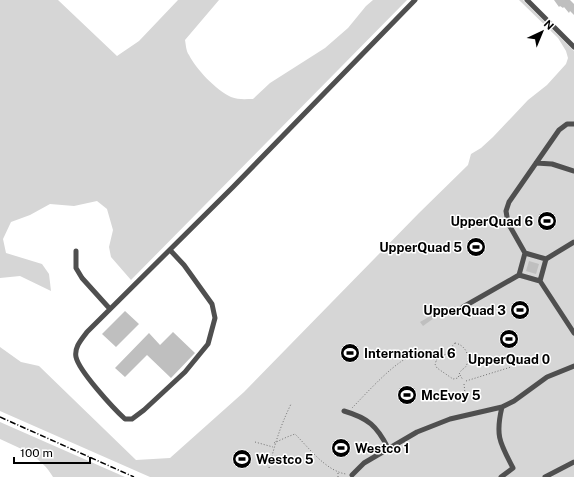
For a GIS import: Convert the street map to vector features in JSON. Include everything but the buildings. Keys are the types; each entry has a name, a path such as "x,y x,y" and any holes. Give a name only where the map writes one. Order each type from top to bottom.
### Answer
{"street":[{"path":"170,250 184,265 212,304 215,318 208,344 185,372 144,410 132,419 125,419 95,387 76,357 77,346 87,332 233,187 415,0"},
{"path":"527,0 574,47"},
{"path":"546,259 525,253 508,223 506,211 509,202 561,125 574,124"},
{"path":"536,163 552,164 574,171"},
{"path":"540,281 546,259 574,242"},
{"path":"76,251 76,268 82,278 110,309"},
{"path":"464,307 519,275 525,253"},
{"path":"519,275 540,281 574,333"},
{"path":"352,474 364,463 417,432 436,423 502,407 547,377 574,366"},
{"path":"500,477 513,468 499,438 499,418 502,407"},
{"path":"346,411 365,418 375,427 388,448"},
{"path":"545,477 574,462"}],"path":[{"path":"458,378 461,370 465,368 468,361 467,351 458,343 453,344 450,352 437,360 435,364 437,368 453,379 460,378 463,380"},
{"path":"346,411 404,359 417,355 437,360"},
{"path":"466,381 511,367"},
{"path":"464,384 466,401"},
{"path":"269,468 274,443 291,404"},
{"path":"274,443 287,436 295,434 323,462 338,473 352,474"},
{"path":"255,442 274,448"}],"shaded area":[{"path":"0,0 58,0 117,56 139,41 178,0 219,0 185,40 188,53 192,61 207,79 225,94 236,99 253,99 270,83 325,48 348,28 366,6 373,0 407,0 131,280 111,257 109,247 113,230 107,209 97,201 74,206 50,204 30,215 11,222 3,239 6,253 42,264 49,274 51,291 20,276 0,278"},
{"path":"519,0 523,0 574,51 574,477 150,477 0,411 0,347 21,362 39,366 136,460 170,458 244,392 468,165 471,154 481,148 493,137 528,100 547,85 566,64 568,58 566,51 558,38"},
{"path":"0,422 125,477 53,477 37,459 23,450 0,439"}],"railway":[{"path":"0,417 134,477"}],"place":[{"name":"UpperQuad 6","path":"547,221"},
{"name":"UpperQuad 5","path":"476,247"},
{"name":"UpperQuad 3","path":"520,310"},
{"name":"UpperQuad 0","path":"509,339"},
{"name":"International 6","path":"350,353"},
{"name":"McEvoy 5","path":"407,395"},
{"name":"Westco 1","path":"341,448"},
{"name":"Westco 5","path":"242,459"}]}
